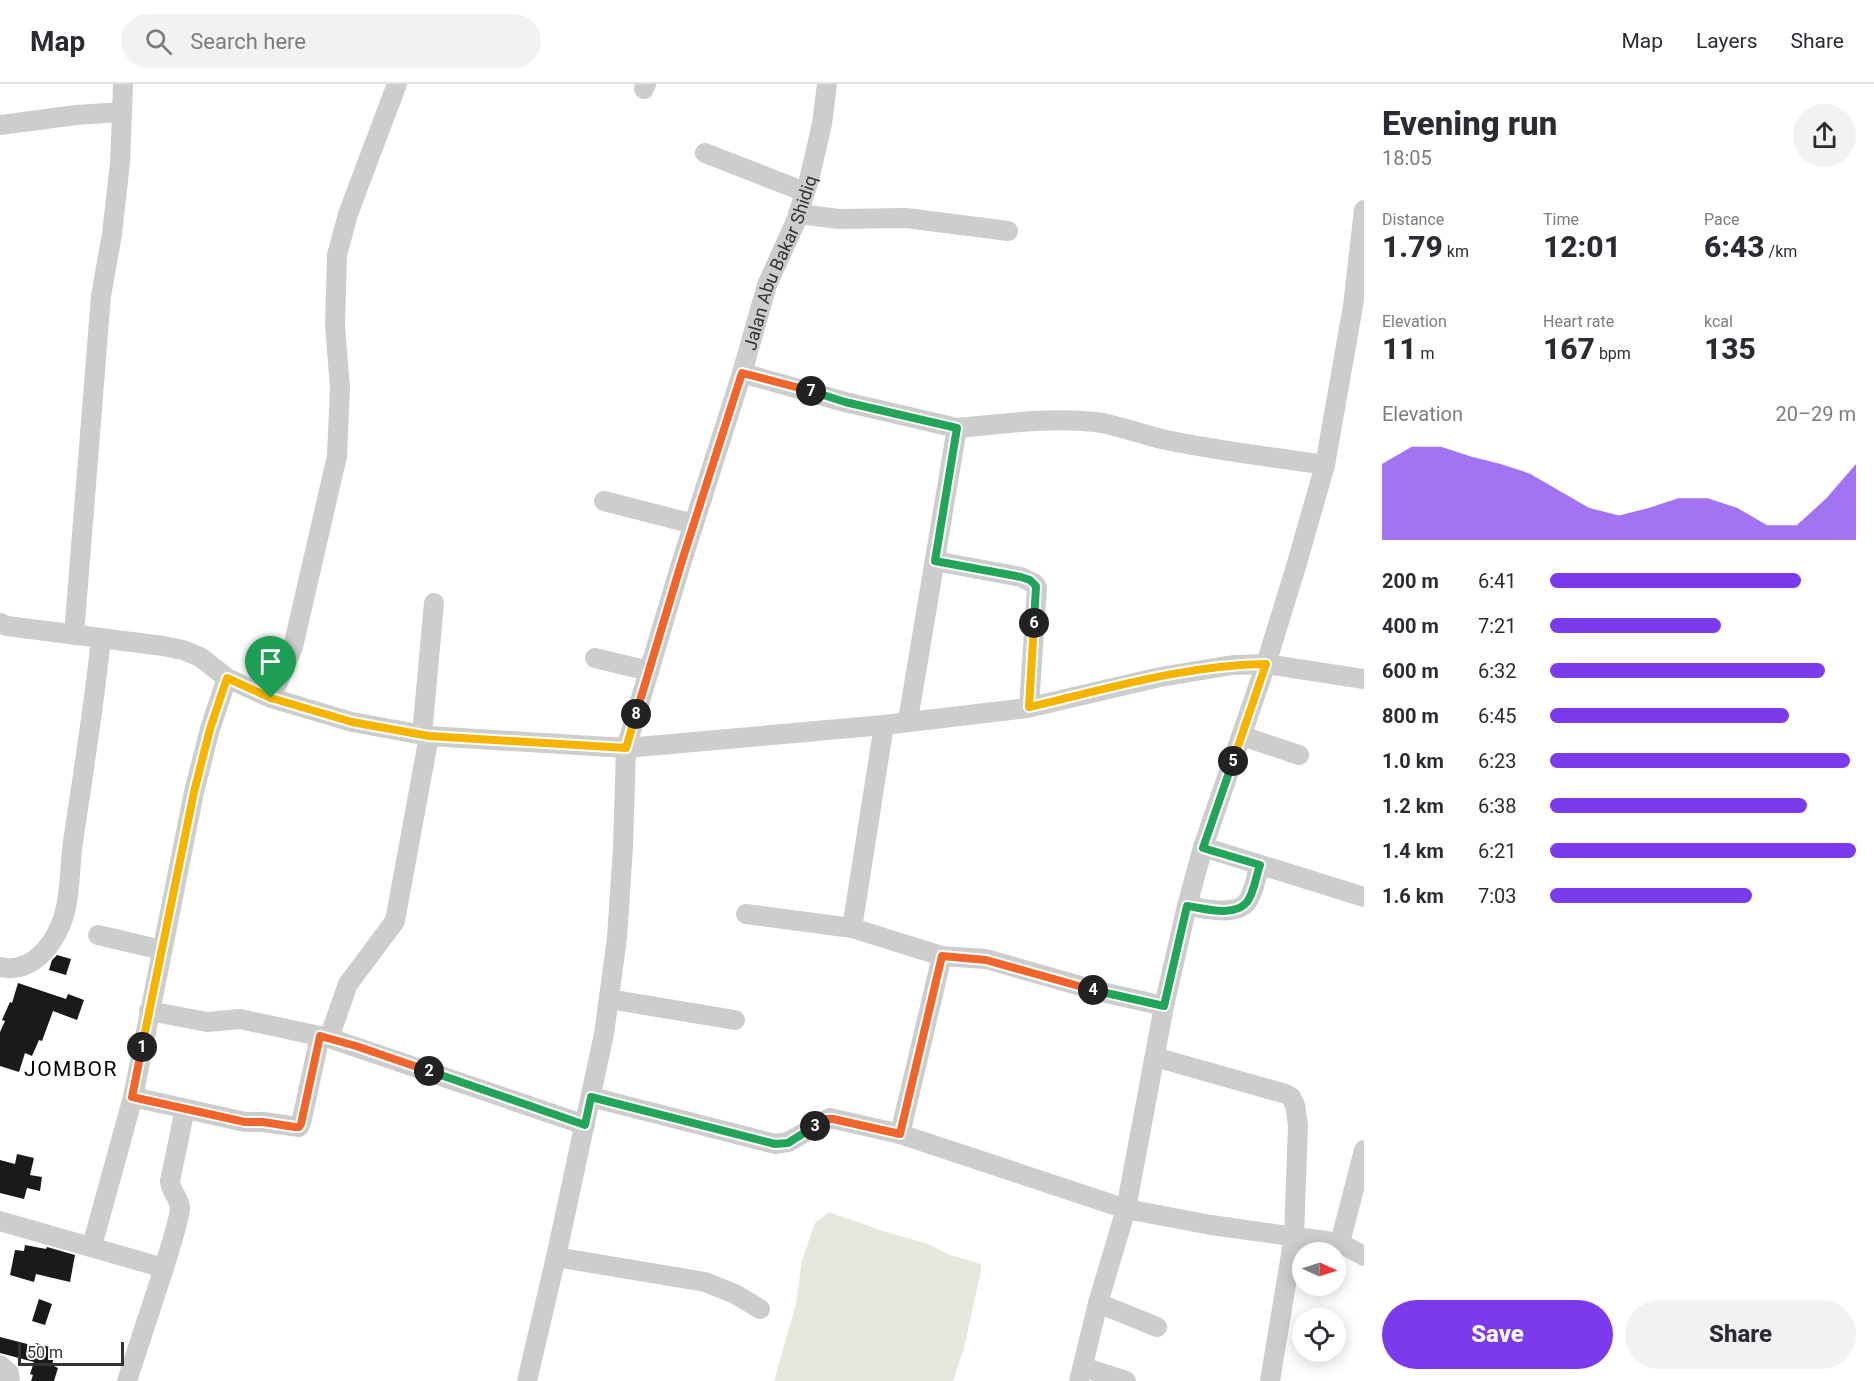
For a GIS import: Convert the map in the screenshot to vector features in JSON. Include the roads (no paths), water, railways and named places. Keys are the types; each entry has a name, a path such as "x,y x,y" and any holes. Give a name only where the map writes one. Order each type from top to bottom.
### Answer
{"street":[{"path":"74,635 101,296 120,163 123,84"},
{"path":"271,698 293,647 337,456 340,388 335,325 337,255 348,214 397,84"},
{"name":"Jalan Abu Bakar Shidiq","path":"527,1381 604,1034 617,938 626,748 767,285 798,214 805,192 822,124 827,84"},
{"path":"0,125 76,115 122,112"},
{"path":"705,153 805,192"},
{"path":"1126,1381 1081,1374 1098,1303 1126,1209 1164,1006 1187,906 1203,848 1298,563 1325,465 1359,307 1364,210"},
{"path":"798,214 839,219 906,218 1008,231"},
{"path":"742,373 845,402 957,428 1054,420 1096,422 1137,434 1212,449 1325,465"},
{"path":"908,720 957,428"},
{"path":"603,501 694,524"},
{"path":"935,561 1021,577 1035,584 1037,588 1029,707"},
{"path":"132,1097 245,1122 299,1127 325,1037 348,984 395,921 425,735 434,603"},
{"path":"0,623 7,626 183,650 200,657 227,678 271,698 352,722 425,735 626,748 979,714 1029,707 1160,677 1233,665 1266,664 1364,680"},
{"path":"0,967 21,968 33,962 48,946 61,924 89,739 101,638"},
{"path":"595,658 649,671"},
{"path":"92,1246 132,1097 194,792 210,729 227,678"},
{"path":"852,928 884,724"},
{"path":"1242,736 1299,755"},
{"path":"1203,848 1364,897"},
{"path":"1187,906 1223,911 1245,904 1249,899 1260,865"},
{"path":"746,914 852,928 942,956 986,960 1102,992 1164,1006"},
{"path":"98,935 162,950"},
{"path":"900,1134 942,956"},
{"path":"609,999 735,1020"},
{"path":"149,1011 207,1022 240,1019 325,1037 585,1125"},
{"path":"1155,1057 1291,1097 1298,1125 1294,1236 1270,1381"},
{"path":"591,1097 775,1144 788,1143 830,1118 900,1134 1126,1209 1211,1225 1333,1242"},
{"path":"127,1381 164,1268 179,1213 179,1203 170,1186 170,1181 185,1109"},
{"path":"1340,1242 1364,1150"},
{"path":"0,1221 164,1268"},
{"path":"1346,1246 1364,1256"},
{"path":"556,1257 705,1282 735,1294 760,1309"},
{"path":"1098,1303 1157,1327"},
{"path":"0,1365 9,1373 10,1381"}],"district":[{"name":"JOMBOR","path":"71,1069"}]}
